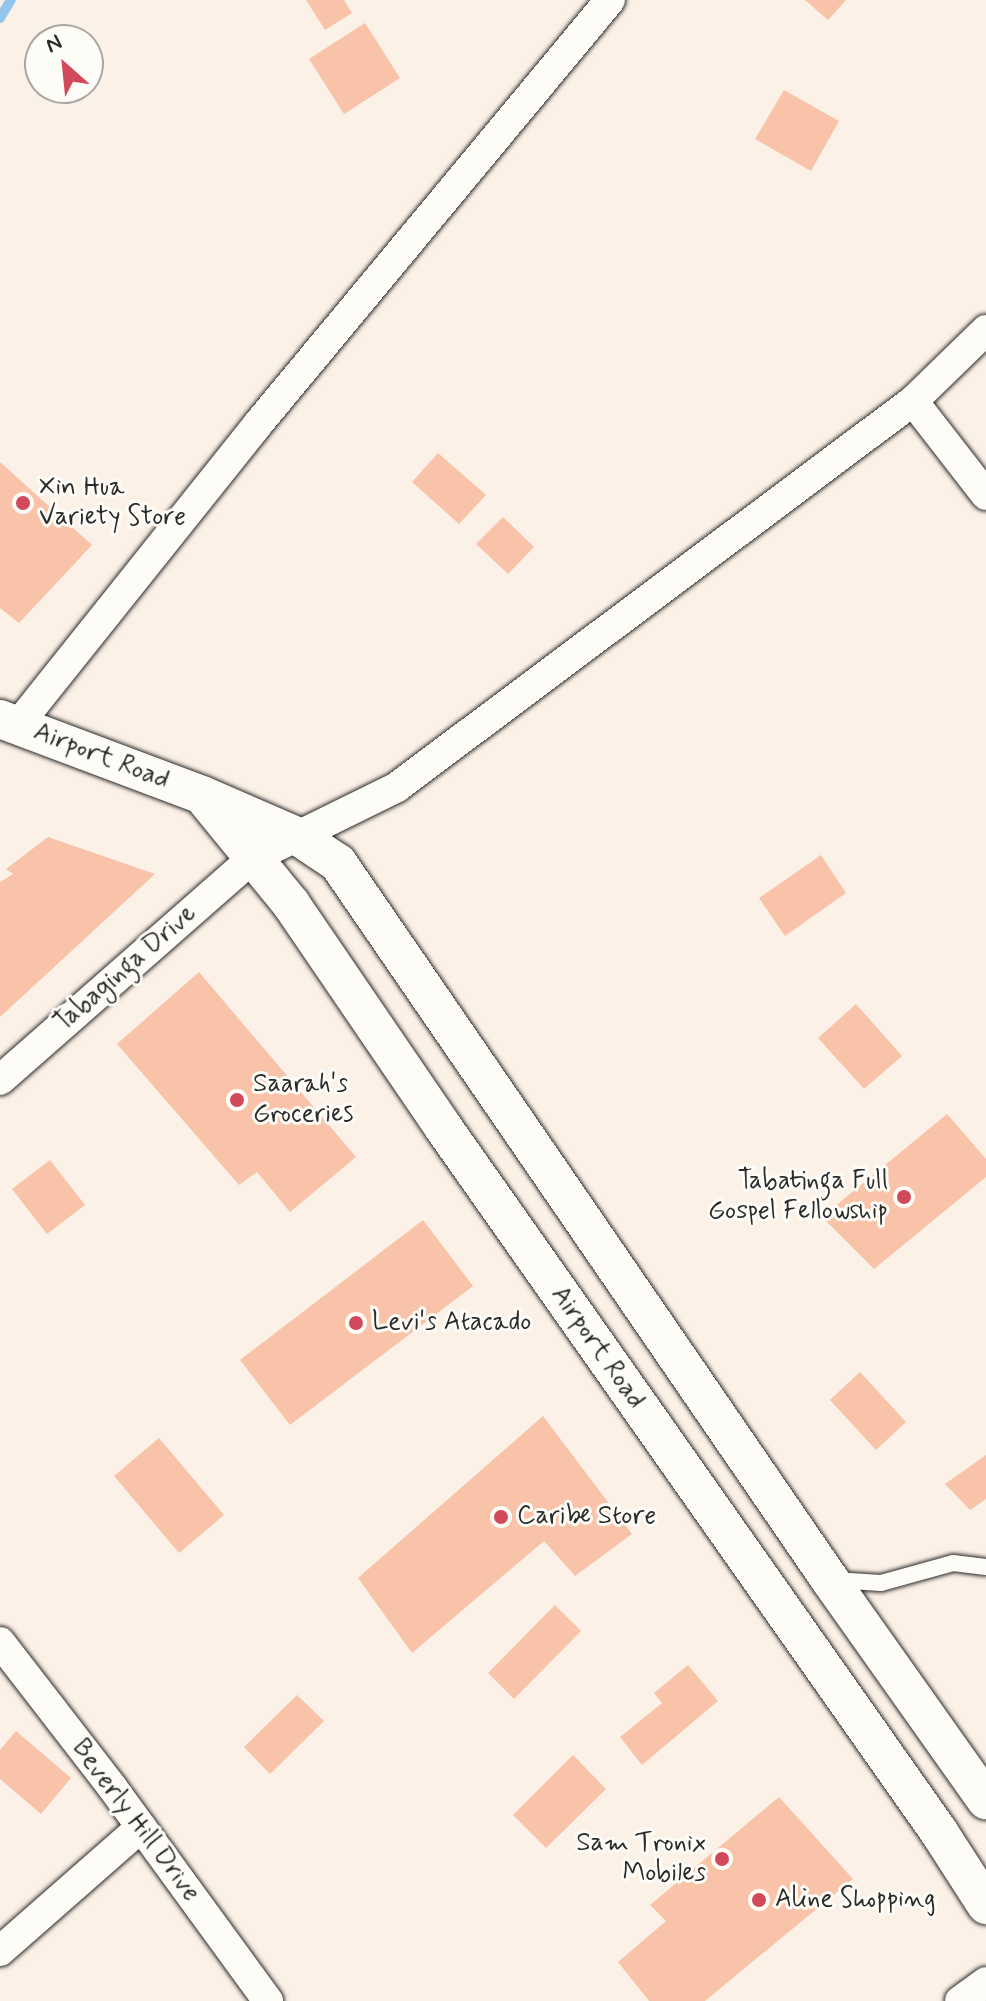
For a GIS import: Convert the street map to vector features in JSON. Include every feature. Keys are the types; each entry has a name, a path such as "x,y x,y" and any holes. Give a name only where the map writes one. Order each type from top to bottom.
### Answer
{"street":[{"path":"8,722 610,0"},
{"name":"Tabaginga Drive","path":"0,1080 253,858 397,787 913,401 986,330"},
{"path":"913,401 986,495"},
{"path":"956,457 986,459"},
{"name":"Airport Road","path":"8,722 202,795 299,837 338,863 830,1580 986,1800"},
{"name":"Airport Road","path":"202,795 291,904 470,1166 939,1832 986,1905"},
{"name":"Beverly Hill Drive","path":"0,1642 268,2001"},
{"path":"0,1951 141,1827"},
{"path":"960,2001 986,1982"}],"lane":[{"path":"830,1580 881,1583 953,1563 986,1567"}],"building":[{"path":"306,0 344,0 352,13 325,30"},
{"path":"805,0 846,0 828,20"},
{"path":"365,23 400,78 344,114 309,59"},
{"path":"784,90 839,121 811,171 755,139"},
{"path":"438,453 486,495 459,524 412,482"},
{"name":"Xin Hua Variety Store","path":"0,462 92,545 19,623 0,608"},
{"path":"503,517 534,547 508,574 476,544"},
{"path":"48,837 155,874 0,1017 0,882 13,874 6,869"},
{"path":"821,855 846,893 785,936 759,898"},
{"name":"Saarah's Groceries","path":"199,972 356,1157 290,1212 257,1172 239,1185 117,1044"},
{"path":"856,1004 902,1056 864,1089 818,1038"},
{"name":"Tabatinga Full Gospel Fellowship","path":"947,1114 986,1159 986,1177 874,1269 822,1217"},
{"path":"50,1160 85,1205 47,1234 12,1189"},
{"name":"Levi's Atacado","path":"423,1220 473,1286 290,1425 240,1360"},
{"path":"860,1372 906,1422 876,1450 830,1400"},
{"name":"Caribe Store","path":"543,1416 632,1534 575,1576 544,1541 412,1653 358,1578"},
{"path":"159,1438 224,1515 179,1553 114,1476"},
{"path":"986,1455 986,1499 970,1510 945,1484"},
{"path":"555,1605 581,1631 514,1699 488,1673"},
{"path":"688,1665 718,1701 642,1765 620,1737 662,1703 654,1693"},
{"path":"297,1695 324,1721 270,1774 244,1747"},
{"path":"16,1731 71,1778 41,1814 0,1779 0,1750"},
{"path":"573,1755 606,1789 546,1848 513,1815"},
{"name":"Aline Shopping","path":"779,1797 853,1879 705,2001 649,2001 618,1962 666,1921 650,1905"}],"waterway":[{"path":"0,18 11,0"}],"place":[{"name":"Xin Hua Variety Store","path":"23,503"},
{"name":"Saarah's Groceries","path":"237,1100"},
{"name":"Tabatinga Full Gospel Fellowship","path":"904,1197"},
{"name":"Levi's Atacado","path":"356,1323"},
{"name":"Caribe Store","path":"501,1517"},
{"name":"Sam Tronix Mobiles","path":"722,1859"},
{"name":"Aline Shopping","path":"759,1900"}]}
